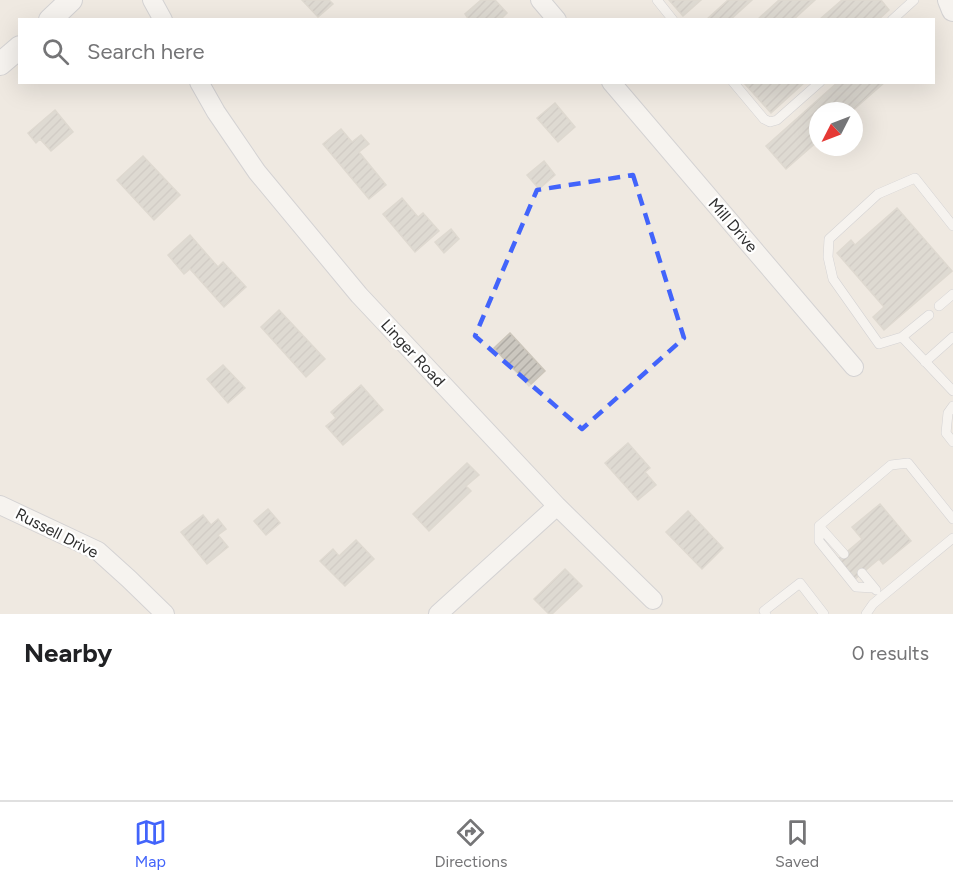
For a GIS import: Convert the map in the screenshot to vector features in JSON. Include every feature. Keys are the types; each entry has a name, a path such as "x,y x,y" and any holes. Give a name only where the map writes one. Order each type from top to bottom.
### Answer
{"street":[{"path":"52,18 72,0"},
{"path":"152,0 162,18"},
{"path":"540,0 555,18"},
{"path":"0,64 18,49"},
{"name":"Linger Road","path":"200,84 216,112 257,172 359,295 557,506 653,600"},
{"name":"Mill Drive","path":"613,84 854,367"},
{"name":"Russell Drive","path":"0,505 98,551 165,614"},
{"path":"438,614 557,506"}],"lane":[{"path":"657,0 671,18"},
{"path":"894,18 914,0"},
{"path":"735,84 764,119 770,122 777,120 818,84"},
{"path":"929,315 902,337 879,344 833,279 828,257 829,239 878,194 915,178 953,226"},
{"path":"939,306 953,294"},
{"path":"902,337 953,391"},
{"path":"925,362 953,337"},
{"path":"953,406 948,413 946,433 953,442"},
{"path":"874,588 856,587 819,542 819,526 891,465 908,463 953,519"},
{"path":"819,526 844,554"},
{"path":"866,614 881,597 953,538"},
{"path":"862,573 881,597"},
{"path":"766,614 764,611 800,583 824,614"}],"highlighted area":[{"path":"633,175 684,338 582,429 475,336 537,190"}],"building":[{"path":"302,0 329,0 333,4 318,17"},
{"path":"481,0 495,0 507,13 502,18 468,18 465,14"},
{"path":"669,0 701,0 683,16"},
{"path":"728,0 752,0 732,18 708,18"},
{"path":"779,0 815,0 795,18 759,18"},
{"path":"842,0 881,0 889,10 880,18 821,18"},
{"path":"745,84 803,84 771,113"},
{"path":"836,84 883,84 862,102 816,102"},
{"path":"555,103 575,127 558,142 537,118"},
{"path":"809,108 809,149 786,169 766,146"},
{"path":"55,110 73,132 51,151 40,139 36,143 28,133"},
{"path":"341,129 352,142 361,135 369,144 359,152 386,185 369,199 323,144"},
{"path":"143,156 180,195 154,220 117,180"},
{"path":"544,161 555,175 539,189 527,175"},
{"path":"402,198 418,217 423,213 439,231 415,252 383,214"},
{"path":"897,208 952,271 884,330 873,317 884,307 837,253 851,240 855,245"},
{"path":"451,229 459,239 444,253 435,242"},
{"path":"190,235 218,267 223,262 246,287 224,307 190,269 184,274 168,255"},
{"path":"279,310 325,359 306,377 261,327"},
{"path":"510,333 545,371 529,386 494,348"},
{"path":"223,365 245,388 228,403 207,379"},
{"path":"361,385 383,410 343,445 326,426 336,418 331,412"},
{"path":"628,443 650,468 645,472 656,485 638,500 605,463"},
{"path":"467,463 479,475 466,486 471,491 429,531 413,514"},
{"path":"880,504 911,541 883,564 879,559 854,580 837,560 862,539 852,527"},
{"path":"268,509 280,523 266,535 254,521"},
{"path":"688,511 723,548 702,569 666,532"},
{"path":"203,515 211,525 218,519 226,529 218,535 228,547 207,564 181,532"},
{"path":"356,540 374,559 345,586 320,561 333,549 339,556"},
{"path":"565,569 582,586 552,614 549,614 534,599"}]}
